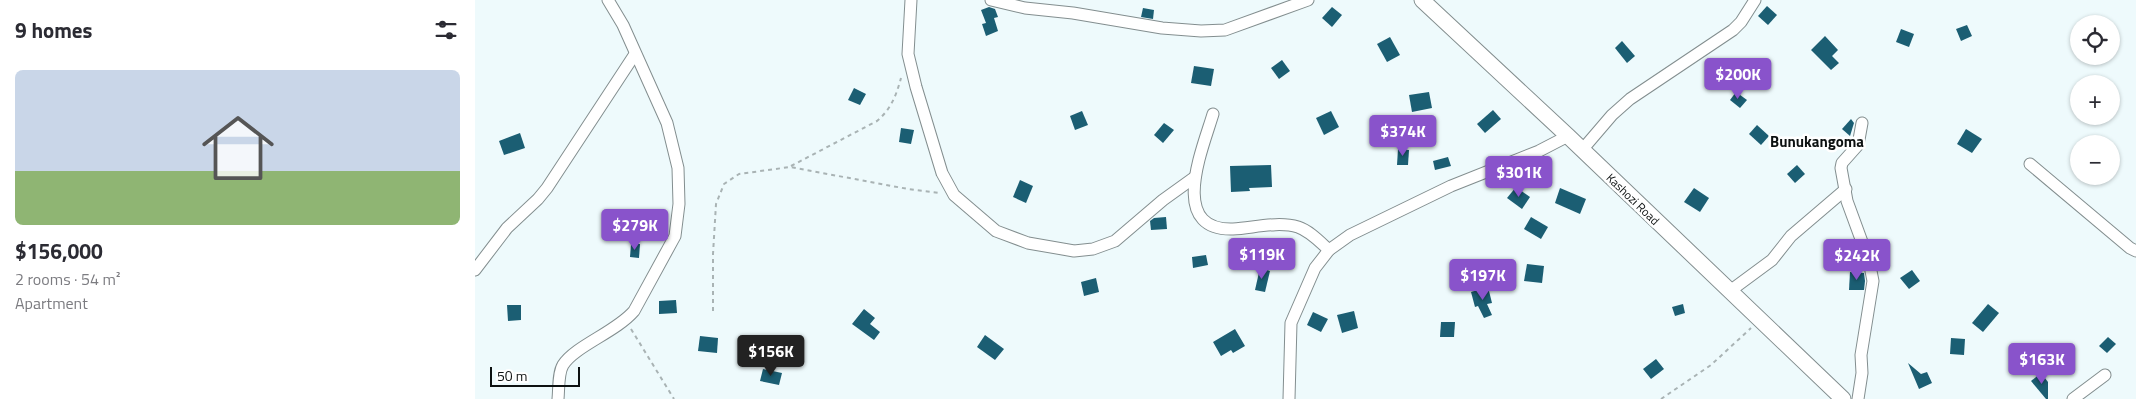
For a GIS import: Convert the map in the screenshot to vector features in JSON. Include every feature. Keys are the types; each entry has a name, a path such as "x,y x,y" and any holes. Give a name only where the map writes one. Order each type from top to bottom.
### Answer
{"main road":[{"name":"Kashozi Road","path":"1422,0 1568,136 1843,399"}],"street":[{"path":"557,399 562,366 568,359 625,321 634,311 675,236 679,204 678,168 667,123 623,25 608,0"},
{"path":"911,0 908,54 915,87 939,165 954,195 996,231 1028,244 1074,251 1093,250 1115,241 1163,200 1195,177"},
{"path":"991,0 1025,8 1073,13 1162,28 1201,32 1225,30 1308,0"},
{"path":"1582,150 1612,115 1631,99 1733,30 1741,22 1755,0"},
{"path":"475,270 507,228 547,188 635,54"},
{"path":"1213,114 1195,177 1193,195 1201,218 1217,227 1231,229 1297,227 1308,232 1329,250"},
{"path":"1858,399 1862,373 1861,355 1873,281 1869,261 1847,201 1841,168 1842,163 1858,144 1862,123"},
{"path":"1289,399 1291,323 1315,268 1329,250 1350,235 1437,193 1539,152 1568,136"},
{"path":"2030,164 2136,251"},
{"path":"1730,291 1772,260 1791,236 1846,189"},
{"path":"2073,399 2105,376"}],"path":[{"path":"790,167 860,131 887,113 894,101 908,54"},
{"path":"713,311 713,254 716,204 725,184 739,174 790,167 908,189 954,195"},
{"path":"1661,399 1711,365 1760,320"},
{"path":"625,321 674,399"}],"building":[{"path":"1767,6 1777,15 1768,25 1758,16"},
{"path":"989,7 995,9 998,17 994,18 998,31 986,36 982,24 986,23 981,10"},
{"path":"1332,7 1342,15 1332,27 1322,18"},
{"path":"1143,8 1154,10 1153,19 1141,17"},
{"path":"1967,25 1972,36 1961,41 1956,29"},
{"path":"1901,29 1914,34 1909,47 1896,42"},
{"path":"1825,36 1838,50 1832,56 1839,63 1831,70 1811,50"},
{"path":"1390,37 1400,55 1387,62 1377,44"},
{"path":"1622,41 1635,56 1627,63 1615,48"},
{"path":"1282,60 1290,71 1279,79 1271,68"},
{"path":"1743,60 1750,66 1746,70 1753,79 1739,91 1725,76"},
{"path":"1194,66 1214,69 1211,86 1191,83"},
{"path":"854,88 866,94 860,105 848,100"},
{"path":"1429,92 1432,108 1412,112 1409,95"},
{"path":"1736,92 1747,100 1740,108 1730,100"},
{"path":"1493,110 1501,119 1485,133 1477,124"},
{"path":"1082,111 1088,125 1075,130 1070,116"},
{"path":"1331,111 1339,127 1324,135 1316,118"},
{"path":"1851,119 1854,123 1850,136 1842,129"},
{"path":"1164,123 1174,130 1163,143 1154,135"},
{"path":"1757,125 1769,136 1761,145 1749,134"},
{"path":"901,128 914,130 911,144 899,142"},
{"path":"1966,129 1982,139 1972,153 1957,144"},
{"path":"520,133 525,148 504,155 499,141"},
{"path":"1398,149 1409,150 1408,165 1397,165"},
{"path":"1448,157 1451,166 1435,170 1433,161"},
{"path":"1271,165 1272,187 1249,188 1250,191 1231,192 1230,166"},
{"path":"1797,165 1805,174 1795,183 1787,174"},
{"path":"1020,180 1033,186 1026,203 1013,197"},
{"path":"1516,187 1530,197 1522,209 1507,198"},
{"path":"1560,188 1586,199 1580,214 1555,203"},
{"path":"1694,188 1709,198 1700,212 1684,202"},
{"path":"1166,217 1167,229 1151,230 1150,221 1154,218"},
{"path":"1531,217 1548,227 1541,239 1524,229"},
{"path":"631,244 640,244 639,258 630,257"},
{"path":"1206,255 1208,265 1193,268 1192,257"},
{"path":"1527,264 1544,266 1542,283 1524,281"},
{"path":"1260,268 1270,271 1265,292 1255,290"},
{"path":"1912,270 1920,281 1909,289 1900,278"},
{"path":"1850,272 1864,273 1864,290 1849,290"},
{"path":"1096,278 1099,292 1084,296 1081,282"},
{"path":"1488,287 1492,303 1487,304 1492,315 1484,318 1478,306 1475,307 1471,292"},
{"path":"676,300 677,313 659,314 659,301"},
{"path":"1683,304 1685,313 1675,316 1672,307"},
{"path":"1988,304 1999,313 1983,332 1972,323"},
{"path":"507,305 521,305 521,320 508,321"},
{"path":"864,309 875,318 870,324 880,332 874,340 852,324"},
{"path":"1354,311 1358,328 1342,333 1337,315"},
{"path":"1313,312 1328,319 1321,332 1307,325"},
{"path":"1441,322 1455,322 1454,337 1440,337"},
{"path":"1235,329 1245,346 1233,353 1231,350 1221,356 1213,342"},
{"path":"985,335 1004,349 995,360 977,347"},
{"path":"700,336 718,338 717,353 698,351"},
{"path":"2108,337 2116,344 2107,353 2099,346"},
{"path":"1951,338 1965,339 1964,355 1950,354"},
{"path":"1656,359 1664,369 1651,379 1643,369"},
{"path":"1908,363 1921,374 1927,372 1932,383 1919,389"},
{"path":"763,369 782,373 779,385 760,381"},
{"path":"2041,373 2048,382 2048,399 2031,381"}],"district":[{"name":"Bunukangoma","path":"1817,141"}]}
